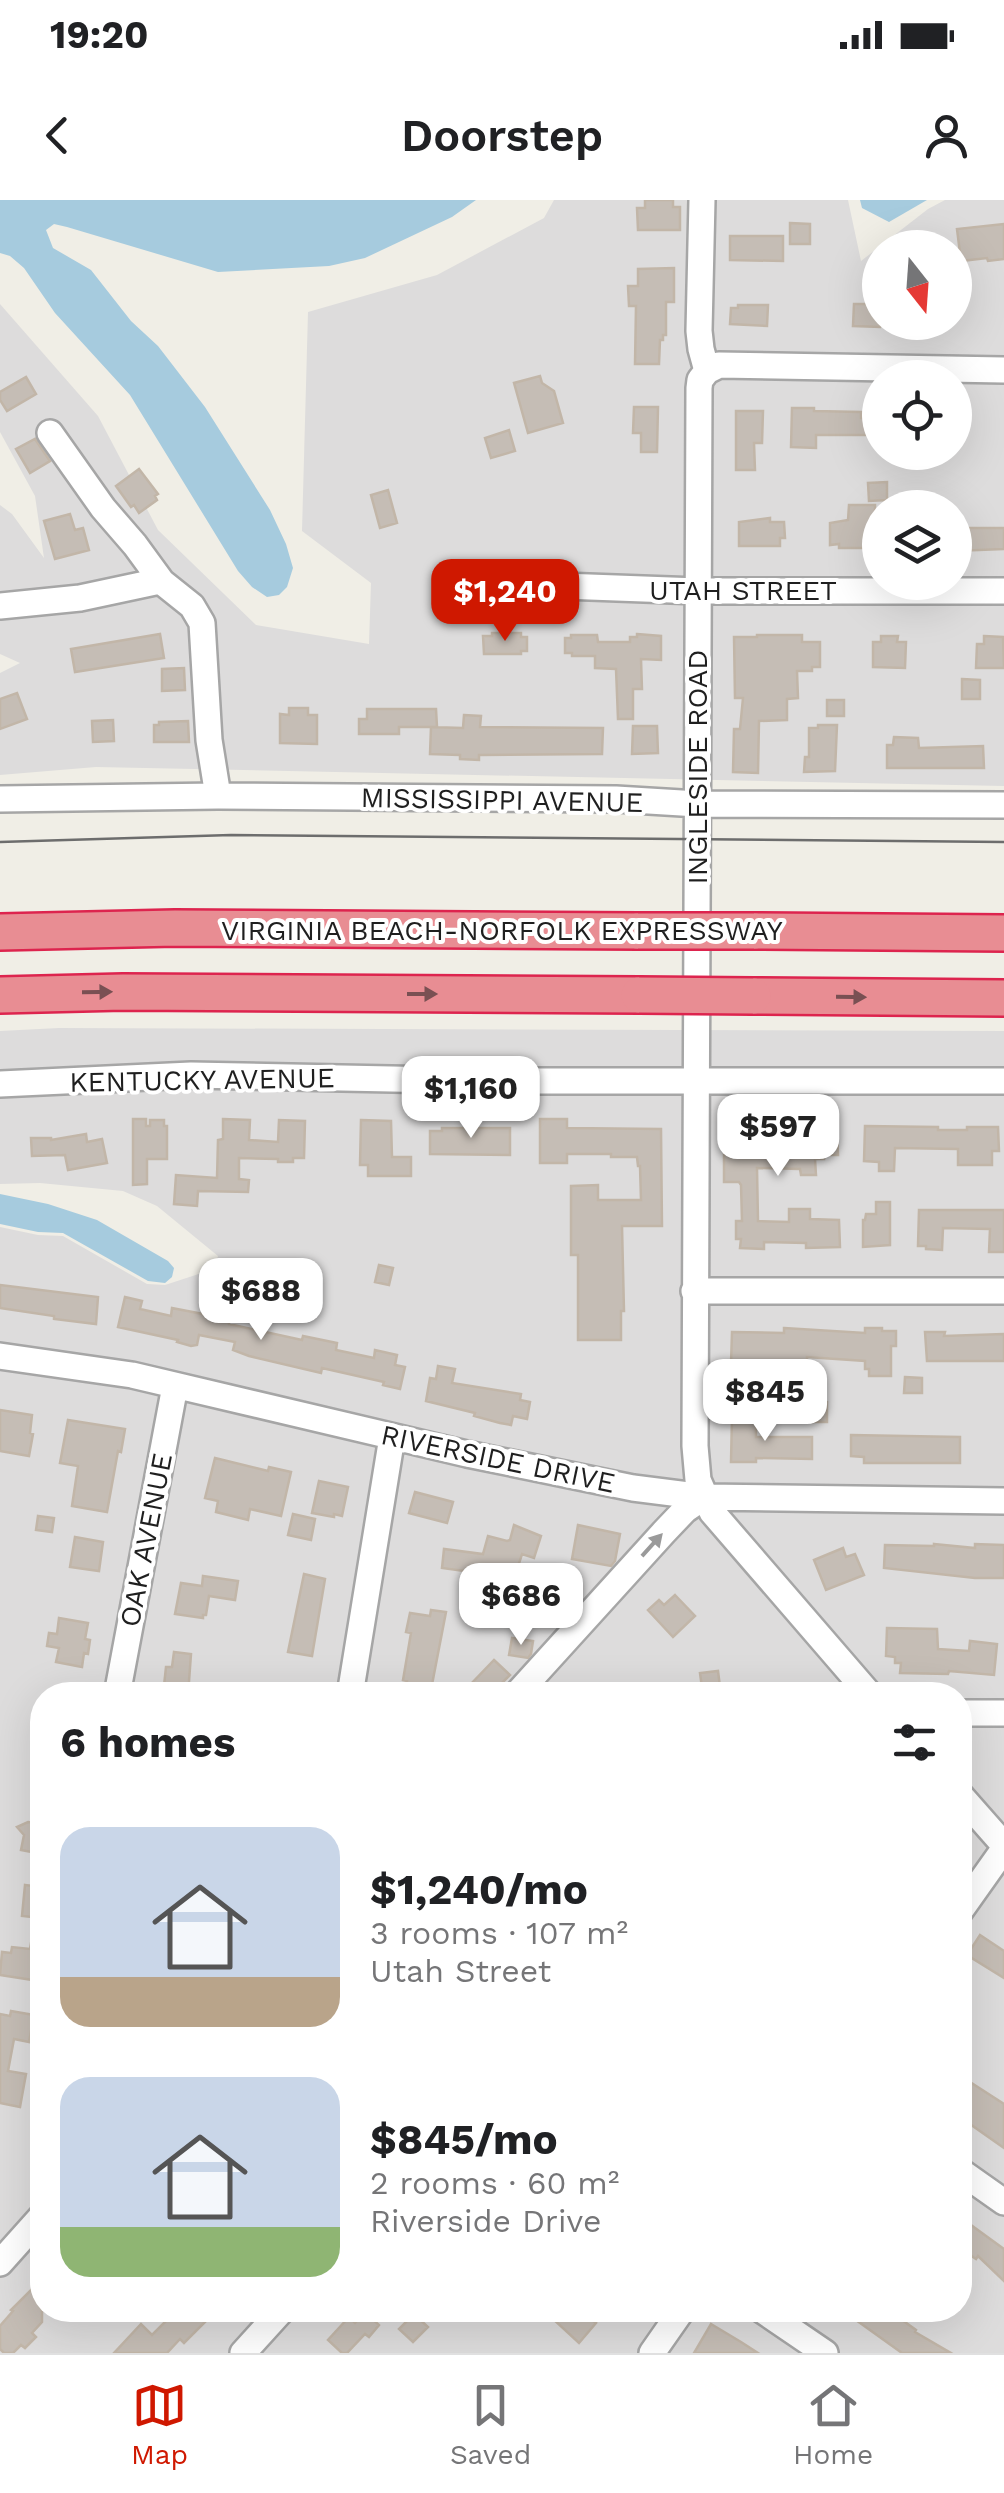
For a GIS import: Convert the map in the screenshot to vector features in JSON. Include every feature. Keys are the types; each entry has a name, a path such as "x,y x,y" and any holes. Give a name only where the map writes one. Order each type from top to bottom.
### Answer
{"highway":[{"name":"VIRGINIA BEACH-NORFOLK EXPRESSWAY","path":"0,932 175,928 1004,933"},
{"path":"0,995 123,992 1004,998"}],"street":[{"name":"INGLESIDE ROAD","path":"702,200 699,331 706,372 698,388 694,1291 698,1480 712,1512 851,1682"},
{"path":"706,372 720,365 1004,370"},
{"path":"50,433 162,582 192,606 202,622 209,740 218,796"},
{"path":"0,606 80,598 162,582"},
{"name":"UTAH STREET","path":"482,583 698,591 1004,591"},
{"name":"MISSISSIPPI AVENUE","path":"0,799 218,796 1004,805"},
{"name":"KENTUCKY AVENUE","path":"0,1084 191,1075 1004,1081"},
{"path":"694,1291 1004,1291"},
{"name":"RIVERSIDE DRIVE","path":"0,1356 132,1376 633,1488 704,1497 1004,1501"},
{"name":"OAK AVENUE","path":"118,1682 175,1386"},
{"path":"352,1682 392,1437"},
{"path":"528,1682 664,1532 704,1497"},
{"path":"972,1713 1004,1713"},
{"path":"972,1809 1004,1847 972,1894"},
{"path":"972,2179 1004,2202"},
{"path":"0,2263 30,2229"},
{"path":"243,2353 271,2322"},
{"path":"652,2353 674,2322"},
{"path":"780,2322 825,2353"}],"shaded area":[{"path":"554,200 848,200 862,260 862,340 972,340 972,230 901,230 945,200 1004,200 1004,786 96,767 0,775 0,673 20,663 0,654 0,505 12,514 44,558 35,496 0,432 0,304 98,416 158,530 256,625 369,644 371,583 302,531 308,312 437,275 544,218"},
{"path":"0,1031 1004,1031 1004,2353 0,2353 0,1227 63,1236 147,1284 165,1285 214,1269 218,1256 157,1206 123,1191 40,1183 0,1184"}],"water":[{"path":"0,200 476,200 452,217 365,258 329,266 218,272 67,227 54,224 46,230 53,248 91,270 205,407 270,510 286,544 293,568 287,587 279,595 267,597 238,571 130,395 55,313 24,268 0,253"},
{"path":"860,200 927,200 889,222 862,208"},
{"path":"0,1194 97,1220 168,1261 174,1268 172,1277 165,1283 148,1281 63,1233 0,1224"}],"building":[{"path":"645,200 673,200 673,207 680,207 680,230 638,230 637,208 645,208"},
{"path":"790,223 810,224 810,244 790,244"},
{"path":"1004,224 1004,259 972,260 972,230 957,229"},
{"path":"730,236 783,236 783,261 730,260"},
{"path":"674,268 674,302 666,302 666,335 660,340 659,364 635,364 636,306 629,306 628,286 638,286 638,269"},
{"path":"854,304 862,304 862,326 853,326"},
{"path":"768,305 767,326 730,324 731,308"},
{"path":"540,376 542,383 554,391 563,423 528,433 514,383"},
{"path":"26,377 36,394 7,411 0,392"},
{"path":"634,407 658,407 657,452 641,452 641,433 633,433"},
{"path":"792,408 861,412 862,435 816,435 816,448 791,447"},
{"path":"736,411 763,411 762,443 754,443 755,470 736,470"},
{"path":"509,430 515,451 491,458 485,438"},
{"path":"35,439 50,461 30,473 16,449"},
{"path":"139,469 158,494 157,500 139,513 116,486"},
{"path":"887,482 887,490 868,490 868,483"},
{"path":"388,490 397,523 380,528 371,495"},
{"path":"849,505 862,505 862,548 830,545 830,523 848,520"},
{"path":"70,514 75,530 83,528 89,550 55,559 44,521"},
{"path":"770,518 770,522 784,522 785,538 780,538 780,546 739,546 739,522"},
{"path":"972,528 1004,528 1004,549 972,550"},
{"path":"521,633 521,637 527,637 527,651 484,654 483,636"},
{"path":"160,634 164,658 75,672 71,649"},
{"path":"597,635 598,642 630,642 630,637 661,636 661,660 641,659 642,689 633,689 633,719 618,719 616,669 595,668 595,656 565,653 565,638"},
{"path":"802,635 802,642 820,642 820,667 797,671 798,698 787,699 787,720 759,721 758,773 733,772 734,729 740,729 743,698 735,698 734,637"},
{"path":"881,636 898,636 897,642 906,642 905,668 873,667 873,642 881,642"},
{"path":"984,636 1003,637 1004,668 976,668 977,644 984,644"},
{"path":"184,668 185,690 162,691 162,669"},
{"path":"962,679 980,680 980,699 962,699"},
{"path":"17,693 27,719 0,729 0,699"},
{"path":"827,700 844,700 844,716 827,716"},
{"path":"289,708 308,708 308,715 317,715 317,744 280,743 280,714 289,715"},
{"path":"367,709 436,709 437,727 399,727 399,734 359,734 359,719 367,719"},
{"path":"464,715 481,716 480,727 603,728 602,754 479,755 479,760 430,754 431,727 463,728"},
{"path":"113,720 114,741 93,742 92,721"},
{"path":"188,721 189,742 154,742 154,725"},
{"path":"837,725 835,771 804,772 805,757 809,757 809,728"},
{"path":"633,726 657,726 658,753 632,754"},
{"path":"894,737 918,738 919,748 983,746 984,768 887,768 887,745 893,745"},
{"path":"133,1119 146,1119 146,1126 150,1126 150,1120 164,1120 167,1126 167,1159 147,1159 147,1184 133,1185"},
{"path":"223,1119 250,1120 249,1140 278,1142 279,1120 305,1121 304,1158 278,1162 239,1158 239,1179 249,1180 248,1192 198,1191 197,1206 174,1204 176,1175 217,1178"},
{"path":"540,1119 567,1119 567,1128 661,1129 662,1226 622,1226 621,1340 578,1340 578,1255 571,1255 571,1186 598,1185 598,1200 641,1200 637,1157 567,1154 567,1163 540,1163"},
{"path":"361,1120 391,1121 392,1157 411,1157 411,1176 368,1176 368,1165 360,1165"},
{"path":"724,1122 808,1128 837,1124 838,1155 815,1159 816,1175 801,1175 800,1169 757,1168 758,1221 789,1222 789,1209 810,1209 810,1219 839,1220 840,1247 806,1248 806,1243 764,1242 764,1249 740,1248 736,1221 742,1221 741,1185 724,1182"},
{"path":"865,1126 938,1130 998,1127 999,1151 992,1151 992,1165 958,1165 958,1149 895,1148 894,1171 879,1171 879,1162 864,1161"},
{"path":"510,1128 510,1155 430,1154 430,1131"},
{"path":"86,1134 87,1142 102,1139 107,1163 68,1170 65,1155 32,1156 31,1138 51,1140"},
{"path":"876,1202 890,1202 890,1245 863,1247 863,1220 866,1214 876,1214"},
{"path":"919,1210 1004,1210 1004,1252 989,1252 990,1229 943,1228 942,1250 918,1246"},
{"path":"379,1265 393,1268 389,1285 375,1282"},
{"path":"0,1285 98,1297 96,1324 0,1308"},
{"path":"125,1297 142,1301 140,1309 171,1316 172,1308 203,1314 204,1307 231,1314 229,1324 302,1340 303,1336 337,1343 336,1350 374,1358 375,1350 397,1355 395,1365 405,1367 400,1389 322,1368 321,1373 249,1356 233,1350 235,1342 199,1335 197,1345 191,1346 118,1327"},
{"path":"784,1328 896,1331 896,1346 891,1346 891,1376 869,1376 865,1361 807,1357 807,1368 770,1368 770,1374 744,1373 744,1364 731,1364 732,1332 784,1333"},
{"path":"925,1332 945,1332 944,1336 1004,1334 1004,1361 927,1361"},
{"path":"438,1366 455,1369 452,1383 521,1394 520,1400 530,1402 527,1419 513,1416 511,1425 426,1401 430,1378 436,1379"},
{"path":"905,1377 922,1378 922,1393 904,1393"},
{"path":"827,1402 827,1422 812,1422 811,1403"},
{"path":"0,1410 32,1415 29,1456 0,1451"},
{"path":"732,1417 756,1417 756,1437 812,1437 812,1459 756,1458 756,1462 731,1462"},
{"path":"68,1420 125,1429 107,1512 72,1506 78,1466 60,1463"},
{"path":"851,1435 960,1437 960,1463 864,1463 864,1457 851,1456"},
{"path":"215,1458 268,1471 269,1467 291,1472 281,1516 250,1509 248,1520 216,1512 218,1501 205,1498"},
{"path":"319,1481 348,1487 342,1516 312,1513"},
{"path":"415,1492 453,1502 447,1523 409,1513"},
{"path":"293,1514 315,1519 311,1540 288,1535"},
{"path":"38,1516 54,1518 52,1532 36,1530"},
{"path":"514,1525 541,1536 534,1558 522,1554 511,1588 478,1577 479,1573 442,1568 444,1549 483,1554 488,1536 510,1540"},
{"path":"578,1525 620,1534 611,1566 572,1559"},
{"path":"75,1537 103,1542 99,1571 70,1567"},
{"path":"975,1544 1004,1545 1004,1578 884,1568 885,1545 975,1548"},
{"path":"843,1548 846,1557 855,1554 864,1575 826,1590 814,1560"},
{"path":"304,1574 325,1579 312,1656 288,1652"},
{"path":"203,1576 238,1581 235,1600 209,1596 203,1618 175,1614 181,1583 202,1586"},
{"path":"675,1595 695,1616 673,1637 648,1610 659,1600 664,1605"},
{"path":"431,1610 446,1612 433,1682 407,1682 403,1680 411,1633 406,1632 410,1613 430,1616"},
{"path":"59,1618 88,1623 85,1639 90,1640 82,1667 56,1662 59,1648 47,1646 49,1633 57,1634"},
{"path":"887,1628 937,1629 938,1649 969,1651 970,1641 997,1644 994,1675 949,1671 900,1673 901,1663 886,1656"},
{"path":"512,1638 533,1641 528,1658 509,1655"},
{"path":"174,1652 191,1654 189,1682 164,1682 166,1667 172,1667"},
{"path":"494,1660 510,1675 503,1682 473,1682"},
{"path":"718,1671 719,1682 701,1682 700,1673"},
{"path":"30,1822 30,1852 21,1850 24,1835 17,1827"},
{"path":"25,1885 30,1886 30,1917 22,1916"},
{"path":"980,1935 1004,1951 1004,1978 972,1958 972,1947"},
{"path":"12,1947 30,1949 30,1980 0,1975 2,1952 11,1953"},
{"path":"11,2011 30,2014 29,2042 14,2039 8,2071 26,2074 20,2107 0,2103 0,2014 10,2016"},
{"path":"972,2083 1004,2104 1004,2148 972,2125"},
{"path":"972,2226 1004,2249 1004,2281 978,2256 972,2256"},
{"path":"30,2291 30,2322 42,2322 32,2333 36,2337 25,2348 21,2345 13,2353 4,2353 0,2349 0,2326"},
{"path":"165,2322 205,2322 167,2353 114,2353 141,2324 152,2335"},
{"path":"344,2322 379,2325 369,2337 365,2334 347,2353 342,2353 328,2340"},
{"path":"406,2322 423,2322 428,2327 413,2342 399,2329"},
{"path":"556,2322 596,2323 579,2343"},
{"path":"859,2322 905,2322 951,2353 902,2353"},
{"path":"711,2324 741,2342 758,2353 694,2353"}],"tram line":[{"path":"0,842 231,835 1004,842"}]}
